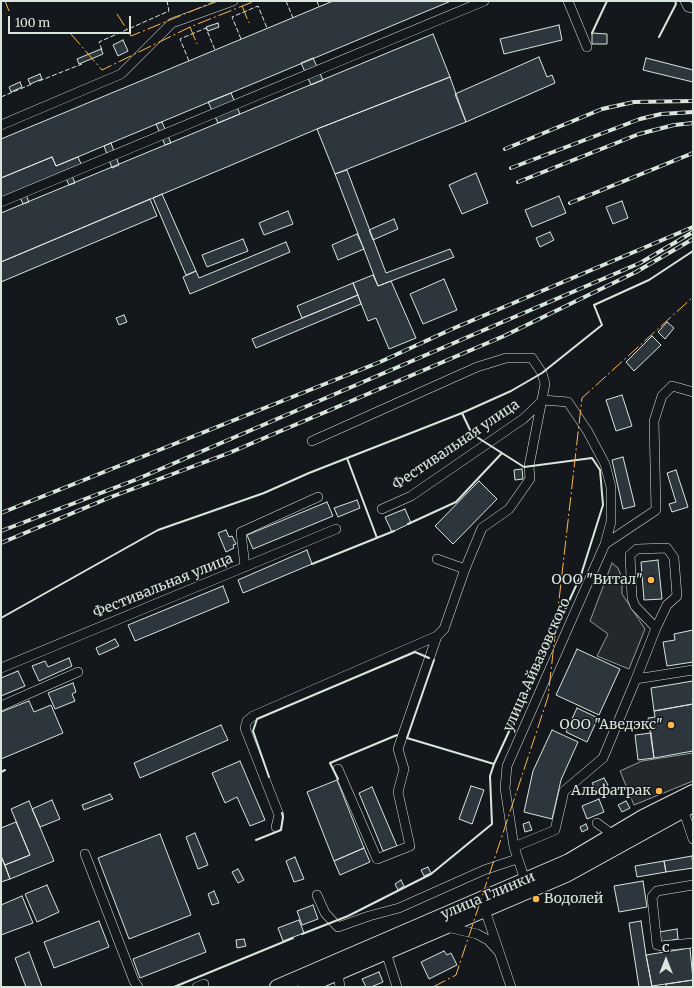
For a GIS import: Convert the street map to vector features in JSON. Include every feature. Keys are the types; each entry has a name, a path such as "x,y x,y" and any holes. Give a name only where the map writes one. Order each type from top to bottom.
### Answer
{"highway":[{"name":"улица Глинки","path":"277,987 384,947 445,927 525,880 569,861 643,817 693,792"},
{"name":"улица Глинки","path":"305,987 339,980 384,947 483,904 566,875 688,807"}],"street":[{"path":"1,125 121,74 172,23 233,1"},
{"path":"1,202 484,1"},
{"path":"568,1 587,47"},
{"path":"685,1 688,6 693,8"},
{"path":"276,827 279,815 245,728 247,722 253,716 437,636 444,629 465,568 482,528 509,509 530,479 529,466 545,384 542,373 532,358 506,358 477,367 312,441"},
{"path":"605,544 656,510 654,421 662,396 672,386 693,392"},
{"name":"улица Айвазовского","path":"525,880 514,847 505,788 507,766 605,544 611,522 610,487 605,464 588,432 568,402 543,400"},
{"name":"Фестивальная улица","path":"382,509 411,496 523,419 543,400"},
{"path":"245,567 241,532 318,498"},
{"name":"Фестивальная улица","path":"1,668 336,530"},
{"path":"514,847 555,830 564,791 603,758 656,628 667,605 677,596 674,558 667,548 637,550 630,555 632,598 636,606 656,628"},
{"path":"437,559 465,568"},
{"path":"338,769 377,859 410,846 398,792 404,769 398,749 431,658 437,636"},
{"path":"636,679 693,670"},
{"path":"1,706 78,672"},
{"path":"688,807 693,839"},
{"path":"596,823 613,835"},
{"path":"85,854 134,981 138,987"},
{"path":"317,895 325,913 338,927 368,916 399,908 484,870 517,859"},
{"path":"693,885 657,891 652,897 657,944 661,946 693,943"},
{"path":"483,904 512,987"},
{"path":"445,927 477,934 488,940 501,954"},
{"path":"384,947 397,987"}],"shaded area":[{"path":"612,563 618,568 622,578 622,594 645,629 629,669 597,656 608,634 590,621"},
{"path":"693,753 693,781 634,805 620,771 642,761"}],"building":[{"path":"333,1 451,1 56,166 52,157 1,178 1,139"},
{"path":"218,23 219,27 208,31 206,27"},
{"path":"559,25 562,40 504,54 500,39"},
{"path":"592,33 607,34 607,44 592,44"},
{"path":"433,34 450,77 317,129 1,262 1,213"},
{"path":"123,40 128,51 118,56 113,45"},
{"path":"101,49 103,54 79,64 77,59"},
{"path":"539,57 547,77 552,75 555,83 466,122 455,94"},
{"path":"313,58 323,80 311,85 301,63"},
{"path":"646,58 693,70 693,82 643,70"},
{"path":"40,74 42,79 30,84 28,79"},
{"path":"450,77 466,122 335,174 317,129"},
{"path":"20,82 22,87 11,92 9,87"},
{"path":"231,93 240,114 218,123 208,102"},
{"path":"162,122 171,143 165,145 156,124"},
{"path":"111,143 119,165 112,168 104,146"},
{"path":"52,157 56,166 78,157 82,166 1,200 1,178"},
{"path":"347,170 386,273 450,249 454,257 378,286 335,174"},
{"path":"70,171 75,183 69,185 64,174"},
{"path":"476,173 488,203 462,214 449,185"},
{"path":"24,190 29,202 23,204 18,193"},
{"path":"162,194 196,271 186,275 153,198"},
{"path":"559,196 566,213 532,227 525,210"},
{"path":"150,199 157,216 1,282 1,262"},
{"path":"622,201 628,218 613,224 606,207"},
{"path":"288,211 293,224 264,235 259,223"},
{"path":"394,219 398,229 373,240 369,230"},
{"path":"550,232 554,240 540,247 536,238"},
{"path":"357,234 364,249 338,260 332,245"},
{"path":"243,239 248,251 207,267 202,255"},
{"path":"286,242 290,252 190,294 183,277 196,271 199,278"},
{"path":"373,275 378,286 391,281 416,338 389,349 376,318 368,321 353,283"},
{"path":"444,279 457,310 423,324 410,294"},
{"path":"353,283 358,295 302,318 297,306"},
{"path":"358,295 361,304 256,348 252,339"},
{"path":"124,315 127,322 119,325 116,318"},
{"path":"667,322 674,328 665,339 658,332"},
{"path":"652,336 661,345 634,371 626,362"},
{"path":"622,395 632,426 616,431 606,400"},
{"path":"623,457 635,506 623,509 612,460"},
{"path":"522,469 523,479 515,480 514,470"},
{"path":"676,470 688,507 672,512 669,504 676,502 667,473"},
{"path":"479,481 497,499 453,544 435,526"},
{"path":"357,500 360,508 338,517 334,508"},
{"path":"327,502 333,516 253,549 247,535"},
{"path":"405,509 411,523 392,532 385,517"},
{"path":"226,530 229,537 232,536 236,544 233,545 234,548 226,552 218,533"},
{"path":"307,550 312,564 243,593 238,580"},
{"name":"ООО \"Витал\"","path":"658,560 662,599 644,600 641,562"},
{"path":"223,586 229,602 135,641 128,625"},
{"path":"693,630 693,662 667,666 663,642 675,640 674,634"},
{"path":"115,639 119,646 99,655 96,648"},
{"path":"577,649 620,669 599,715 556,695"},
{"path":"69,658 72,666 39,681 32,666 45,661 48,667"},
{"path":"18,671 25,686 1,696 1,678"},
{"path":"693,681 693,704 654,711 651,688"},
{"path":"73,683 76,692 72,694 75,701 55,709 48,693"},
{"path":"29,701 34,712 51,705 63,733 1,759 1,712"},
{"name":"ООО \"Аведэкс\"","path":"693,704 693,751 654,758 648,718 655,717 654,711"},
{"path":"577,708 598,718 587,742 566,732"},
{"path":"221,725 228,740 140,778 134,763"},
{"path":"552,730 578,742 561,780 552,819 524,812 533,771"},
{"path":"651,733 654,758 638,760 635,735"},
{"path":"240,761 265,820 250,826 237,797 225,803 212,773"},
{"path":"604,778 608,785 596,791 592,783"},
{"path":"337,780 364,848 334,861 307,792"},
{"path":"471,786 484,790 472,824 459,819"},
{"path":"372,787 397,846 383,851 359,793"},
{"path":"110,794 113,799 84,810 82,805"},
{"path":"599,799 604,812 587,819 582,806"},
{"path":"52,800 60,819 40,827 32,809"},
{"path":"29,801 54,861 10,879 5,865 30,855 11,809"},
{"path":"626,801 630,808 622,812 618,805"},
{"path":"16,822 30,855 5,865 1,856 1,828"},
{"path":"529,822 532,830 525,832 523,824"},
{"path":"586,824 588,829 582,832 580,827"},
{"path":"195,833 208,865 198,869 186,837"},
{"path":"160,834 191,915 129,939 98,858"},
{"path":"364,848 370,862 340,875 334,861"},
{"path":"1,856 10,879 1,882"},
{"path":"692,856 693,868 666,872 664,861"},
{"path":"295,857 304,879 294,882 286,861"},
{"path":"664,861 666,872 637,877 635,866"},
{"path":"428,867 431,873 424,876 421,870"},
{"path":"238,869 244,880 238,883 232,872"},
{"path":"401,880 404,886 398,890 395,884"},
{"path":"643,881 647,907 619,912 614,886"},
{"path":"47,885 59,912 37,922 25,894"},
{"path":"214,891 219,903 212,905 208,894"},
{"path":"22,896 33,923 1,935 1,905"},
{"path":"313,905 318,919 302,925 297,911"},
{"path":"299,920 304,933 283,941 278,928"},
{"path":"99,921 109,947 54,968 44,942"},
{"path":"641,921 652,987 639,987 629,923"},
{"path":"677,929 678,939 661,942 659,932"},
{"path":"199,933 206,952 140,978 133,959"},
{"path":"244,939 246,946 237,948 236,940"},
{"path":"690,948 693,980 652,986 646,955"},
{"path":"444,951 447,955 451,953 457,965 429,979 421,962"},
{"path":"29,952 42,987 26,987 15,958"},
{"path":"379,972 383,982 371,987 366,987 362,979"},
{"path":"693,980 693,987 666,987 666,984"}],"railway":[{"path":"505,149 602,109 634,102 693,101"},
{"path":"511,168 640,119 661,114 693,112"},
{"path":"518,182 639,134 674,125 693,123"},
{"path":"570,203 693,153"},
{"path":"1,513 380,362 452,329 693,227"},
{"path":"1,531 135,480 640,263 693,232"},
{"path":"1,543 111,497 229,453 504,336 636,272 693,239"}],"fence":[{"path":"102,50 99,42 169,11 167,1"},
{"path":"286,1 293,18"},
{"path":"317,1 319,7"},
{"path":"241,39 232,17 258,6 267,28"},
{"path":"189,61 180,39 206,28 215,50"},
{"path":"39,81 82,64"},
{"path":"1,97 32,84"}],"wall":[{"path":"592,33 607,1"},
{"path":"659,37 676,4 675,1"},
{"path":"1,618 158,530 264,493 309,473 462,413 511,391 542,373 602,325 594,305 649,280 693,251"},
{"path":"302,934 348,916 431,874 492,824 490,776 494,764 581,575 603,505 600,470 592,458 524,467 472,434 462,413"},
{"path":"408,524 456,502 502,453"},
{"path":"347,458 377,538"},
{"path":"312,564 394,531"},
{"path":"269,777 253,731 257,719 415,652 429,658"},
{"path":"434,660 407,738 494,764"},
{"path":"338,779 330,763 397,735"},
{"path":"1,772 5,770"},
{"path":"256,840 281,830 283,817 282,813"},
{"path":"174,987 293,938"}],"power":[{"path":"5,1 9,11"},
{"path":"117,14 131,36 216,1"},
{"path":"71,34 102,70 190,27 255,1"},
{"path":"242,6 249,23"},
{"path":"190,27 197,44"},
{"path":"433,987 456,975 548,697 582,398 693,297"}],"place":[{"name":"ООО \"Витал\"","path":"651,580"},
{"name":"ООО \"Аведэкс\"","path":"671,725"},
{"name":"Альфатрак","path":"659,791"},
{"name":"Водолей","path":"536,899"}]}
